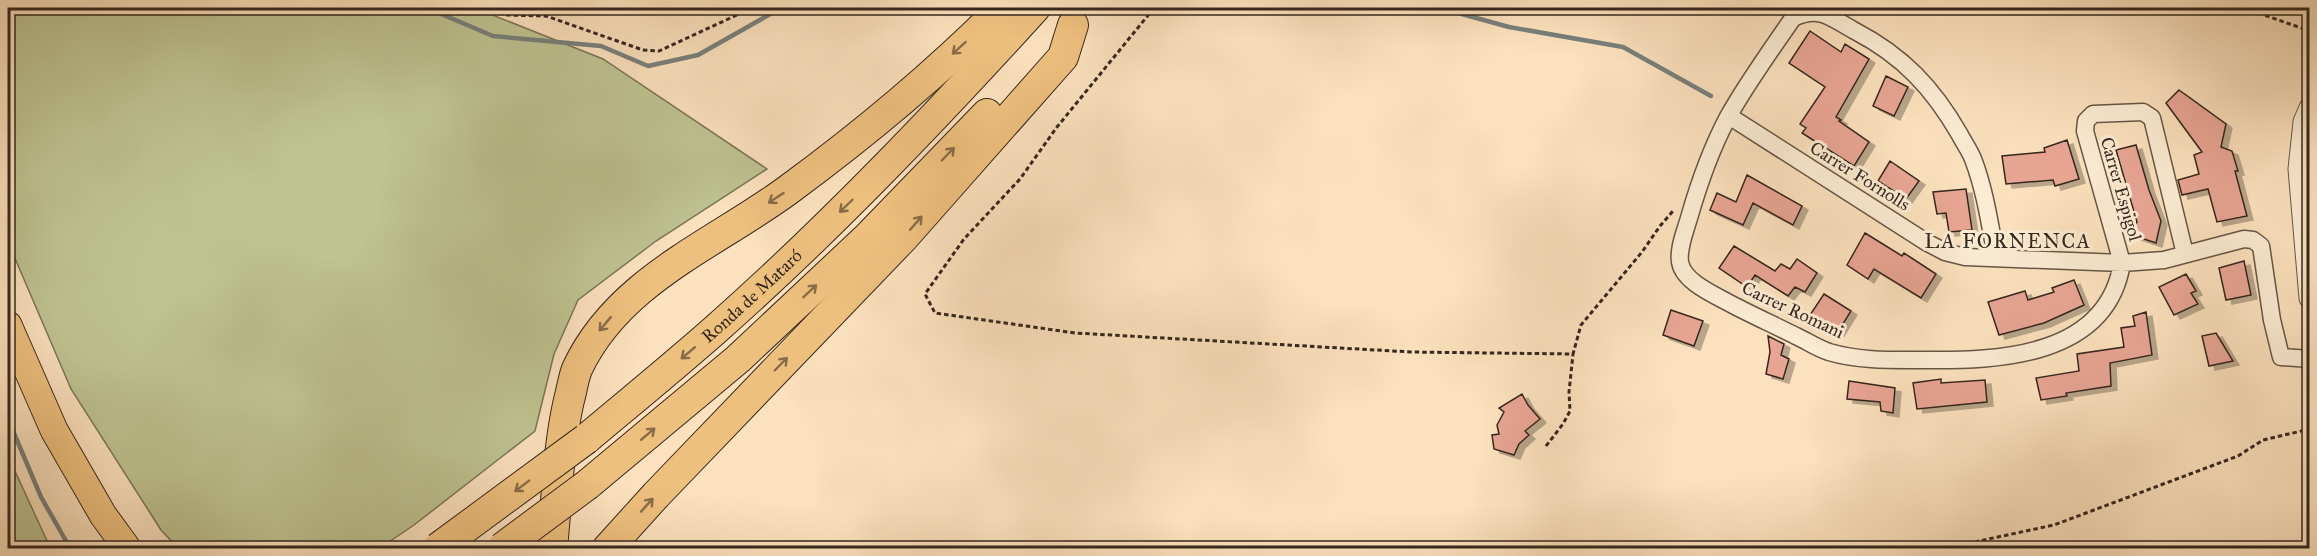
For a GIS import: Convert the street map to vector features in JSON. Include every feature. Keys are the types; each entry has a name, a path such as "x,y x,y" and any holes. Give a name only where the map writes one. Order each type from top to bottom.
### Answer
{"highway":[{"path":"552,549 564,422 576,372 603,326 647,283 787,191 849,144 912,91 1002,8"},
{"name":"Ronda de Mataró","path":"438,549 586,439 714,331 818,234 975,74 1035,8"},
{"path":"608,549 656,495 904,237 1063,57 1080,16"},
{"name":"Ronda de Mataró","path":"501,549 587,485 738,359 868,237 1080,16"}],"main road":[{"path":"8,325 54,430 103,515 127,549"}],"street":[{"name":"Carrer Romani","path":"1996,257 1973,159 1936,98 1920,77 1882,45 1820,12 1807,11 1793,18 1729,116 1710,157 1679,252 1680,265 1691,279 1734,306 1827,351 1892,360 1990,359 2046,347 2094,321 2119,283 2122,263"},
{"path":"2310,108 2304,122 2299,161 2310,298"},
{"name":"Carrer Espigol","path":"2122,263 2085,131 2086,121 2093,114 2143,112 2152,118 2185,254"},
{"name":"Carrer Fornolls","path":"1729,116 1945,252 1965,257 2122,263 2164,260 2244,238 2253,240 2261,246 2272,320 2281,357 2310,359"}],"path":[{"path":"477,8 506,15 546,16 643,50 659,51 752,8"},
{"path":"1154,8 1057,127 1020,179 964,239 925,294 935,313 1075,333 1411,352 1573,354"},
{"path":"2244,8 2310,32"},
{"path":"1546,446 1570,411 1569,392 1573,354 1581,325 1642,252 1671,213 1681,207 1692,210"},
{"path":"1953,549 2054,525 2238,456 2263,440 2310,429"}],"green space":[{"path":"8,8 475,8 603,59 767,169 656,241 578,300 554,354 535,431 414,525 380,548 178,548 161,530 71,389 8,242"},
{"path":"8,456 48,543 51,548 8,548"}],"building":[{"path":"1810,31 1841,52 1845,44 1869,59 1836,117 1869,142 1854,166 1802,133 1806,128 1800,124 1825,87 1789,63"},
{"path":"1886,76 1908,87 1894,116 1873,106"},
{"path":"2179,90 2226,124 2221,147 2232,151 2247,216 2217,222 2208,189 2182,195 2178,180 2199,174 2194,155 2202,152 2166,103"},
{"path":"2067,140 2079,179 2055,186 2053,180 2006,184 2002,156 2045,152 2044,148"},
{"path":"2136,145 2161,221 2156,243 2132,235 2137,222 2116,150"},
{"path":"1890,161 1919,181 1906,199 1878,181"},
{"path":"1747,175 1802,206 1793,225 1753,203 1743,225 1710,210 1717,193 1736,202"},
{"path":"1966,189 1972,230 1949,232 1946,213 1937,214 1933,192"},
{"path":"1865,233 1902,256 1904,253 1936,274 1921,298 1874,269 1868,279 1847,265"},
{"path":"1734,246 1775,271 1781,264 1790,269 1797,259 1817,273 1805,292 1795,287 1788,296 1755,275 1747,287 1719,268"},
{"path":"2244,261 2251,295 2226,300 2219,268"},
{"path":"2186,274 2196,291 2191,293 2198,304 2174,315 2159,287"},
{"path":"2074,280 2084,305 2044,323 1999,335 1988,302 2025,291 2028,300 2054,292 2052,288"},
{"path":"1824,294 1851,311 1838,332 1810,315"},
{"path":"1671,310 1703,321 1694,346 1663,335"},
{"path":"2146,312 2152,355 2110,363 2111,386 2066,393 2067,396 2041,400 2036,378 2079,371 2077,354 2124,347 2121,328 2135,326 2133,316"},
{"path":"2216,333 2233,361 2209,366 2202,336"},
{"path":"1768,336 1784,344 1781,355 1789,359 1783,379 1766,374 1770,352"},
{"path":"1941,379 1941,383 1985,380 1987,402 1917,409 1913,383"},
{"path":"1849,381 1895,388 1893,413 1881,411 1880,402 1847,399"},
{"path":"1522,394 1540,419 1525,431 1529,435 1519,444 1514,455 1494,449 1492,435 1499,434 1497,425 1504,412 1499,408"}],"waterway":[{"path":"427,8 493,36 601,46 648,66 698,55 781,8"},
{"path":"1440,8 1509,27 1623,47 1711,96"},
{"path":"8,419 41,497 70,548"}],"district":[{"name":"LA FORNENCA","path":"2008,241"}]}
